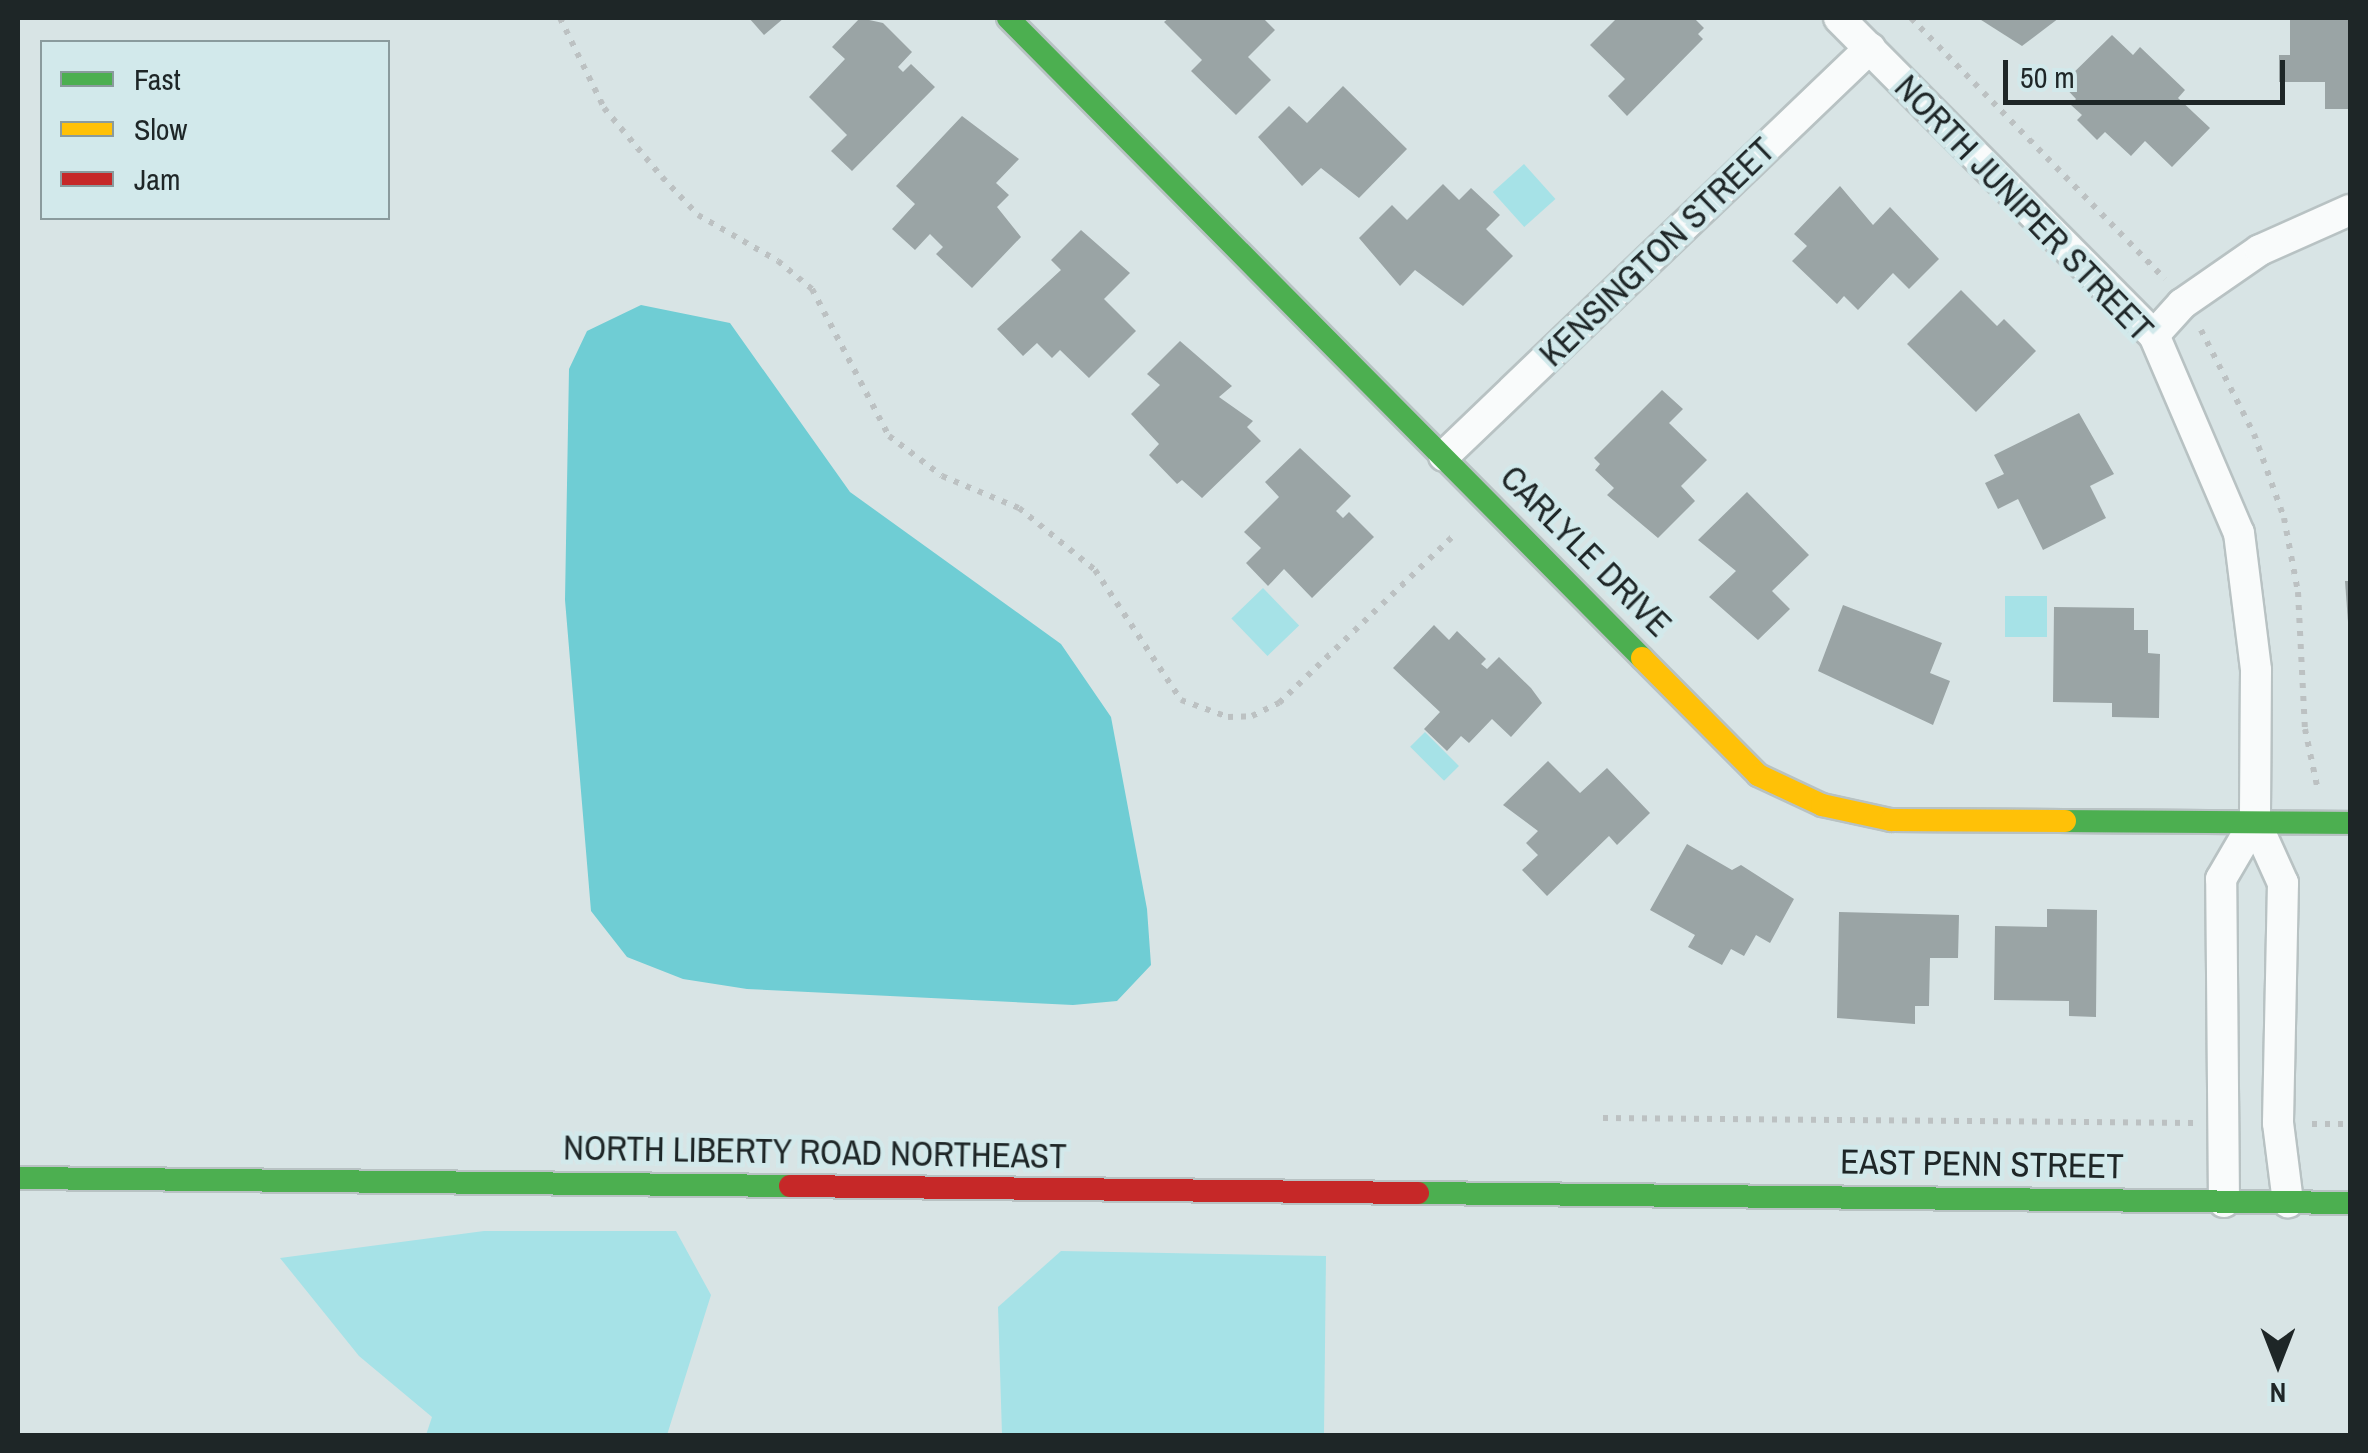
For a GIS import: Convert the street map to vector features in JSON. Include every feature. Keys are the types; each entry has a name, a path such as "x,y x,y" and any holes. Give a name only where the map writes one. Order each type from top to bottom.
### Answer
{"street":[{"name":"CARLYLE DRIVE","path":"1008,18 1758,775 1822,806 1891,820 2350,823"},
{"name":"NORTH JUNIPER STREET","path":"1839,18 2154,335 2238,533 2256,670 2254,821 2283,883 2278,1124 2288,1202"},
{"name":"KENSINGTON STREET","path":"1444,456 1870,48"},
{"path":"2154,335 2182,304 2260,250 2350,210"},
{"name":"NORTH JUNIPER STREET","path":"2224,1202 2220,879 2254,821"},
{"name":"NORTH LIBERTY ROAD NORTHEAST","path":"18,1178 1612,1196"},
{"name":"EAST PENN STREET","path":"1612,1196 2350,1203"}],"path":[{"path":"560,18 604,108 698,216 778,261 812,289 889,436 942,476 1019,508 1096,570 1181,700 1228,717 1252,716 1279,704 1454,535"},
{"path":"1603,1118 2223,1123"},
{"path":"2278,1124 2350,1124"}],"shaded area":[{"path":"1524,164 1555,199 1524,227 1493,192"},
{"path":"641,305 730,323 850,492 1061,644 1111,717 1147,909 1151,965 1117,1001 1073,1005 747,989 683,979 627,957 591,911 565,600 569,369 587,331"},
{"path":"1263,588 1299,625 1267,656 1231,619"},
{"path":"2005,596 2047,596 2047,637 2005,637"},
{"path":"1425,732 1459,766 1444,781 1410,747"},
{"path":"484,1231 676,1231 711,1295 667,1435 426,1435 432,1417 359,1356 280,1258"},
{"path":"1061,1251 1326,1256 1324,1435 1002,1435 998,1307"}],"building":[{"path":"749,18 784,18 764,35"},
{"path":"860,18 883,23 912,52 898,67 903,72 911,64 935,87 852,171 831,151 847,135 809,97 845,59 832,47"},
{"path":"1169,18 1263,18 1275,30 1248,57 1271,80 1236,115 1191,71 1202,60 1164,22"},
{"path":"1617,18 1694,18 1704,28 1698,34 1703,39 1627,116 1608,96 1625,79 1590,45"},
{"path":"1978,18 2059,18 2022,46"},
{"path":"2290,18 2350,18 2350,109 2325,109 2325,82 2279,82 2279,55 2290,55"},
{"path":"2112,35 2133,55 2140,47 2185,90 2178,98 2210,128 2172,167 2145,141 2131,156 2105,132 2097,140 2077,120 2082,115 2071,105 2076,99 2062,84"},
{"path":"1343,86 1407,149 1359,198 1321,168 1302,186 1258,137 1289,106 1307,123"},
{"path":"962,116 1019,159 996,183 1009,195 997,207 1021,237 972,288 936,254 943,247 930,234 915,250 892,229 915,204 896,186"},
{"path":"1443,184 1459,200 1471,188 1500,215 1486,229 1513,256 1463,306 1415,270 1400,286 1359,238 1392,205 1407,220"},
{"path":"1840,186 1873,225 1890,207 1939,259 1909,289 1893,273 1858,310 1844,296 1837,304 1792,261 1807,246 1794,234"},
{"path":"1081,230 1130,273 1104,299 1136,331 1089,378 1060,350 1052,358 1037,343 1023,356 997,329 1061,270 1051,260"},
{"path":"1961,290 1997,326 2004,319 2036,351 1976,412 1907,344"},
{"path":"1180,341 1232,386 1219,397 1253,421 1247,427 1261,441 1202,498 1182,480 1177,484 1149,455 1159,444 1131,414 1160,385 1147,374"},
{"path":"1662,390 1683,409 1669,423 1707,460 1681,486 1695,501 1658,538 1607,495 1614,488 1595,470 1600,464 1594,458"},
{"path":"2079,413 2114,474 2090,486 2106,518 2043,550 2018,499 1998,509 1985,483 2004,474 1994,455"},
{"path":"1300,448 1351,496 1336,511 1343,518 1349,512 1374,537 1312,598 1284,569 1268,586 1246,563 1261,548 1244,532 1279,497 1265,482"},
{"path":"1747,492 1809,555 1772,591 1790,609 1758,640 1709,597 1736,571 1698,540"},
{"path":"2345,581 2350,581 2350,622 2348,622"},
{"path":"1843,605 1942,643 1930,673 1950,681 1933,725 1818,671"},
{"path":"2054,607 2134,608 2134,630 2148,630 2148,653 2160,654 2159,718 2112,717 2112,703 2053,702"},
{"path":"1434,625 1449,640 1457,631 1486,659 1481,664 1487,669 1499,657 1542,703 1511,737 1492,719 1469,743 1461,736 1447,751 1424,729 1440,712 1393,668"},
{"path":"1548,761 1580,793 1607,768 1650,813 1617,845 1609,836 1547,896 1522,870 1538,855 1526,843 1538,831 1503,805"},
{"path":"1687,844 1732,870 1741,865 1794,899 1770,943 1756,935 1744,956 1731,949 1722,965 1688,947 1695,935 1650,910"},
{"path":"2047,909 2097,910 2096,1017 2069,1016 2069,1001 1994,1000 1995,926 2047,927"},
{"path":"1839,912 1959,915 1958,958 1930,958 1929,1006 1915,1006 1915,1024 1837,1018"}],"traffic: fast":[{"path":"1008,18 1642,658"},
{"path":"2065,821 2350,823"},
{"path":"18,1178 790,1186"},
{"path":"1418,1193 2350,1203"}],"traffic: slow":[{"path":"1642,658 1758,775 1822,805 1891,820 2065,821"}],"traffic: jam":[{"path":"790,1186 1418,1193"}]}
